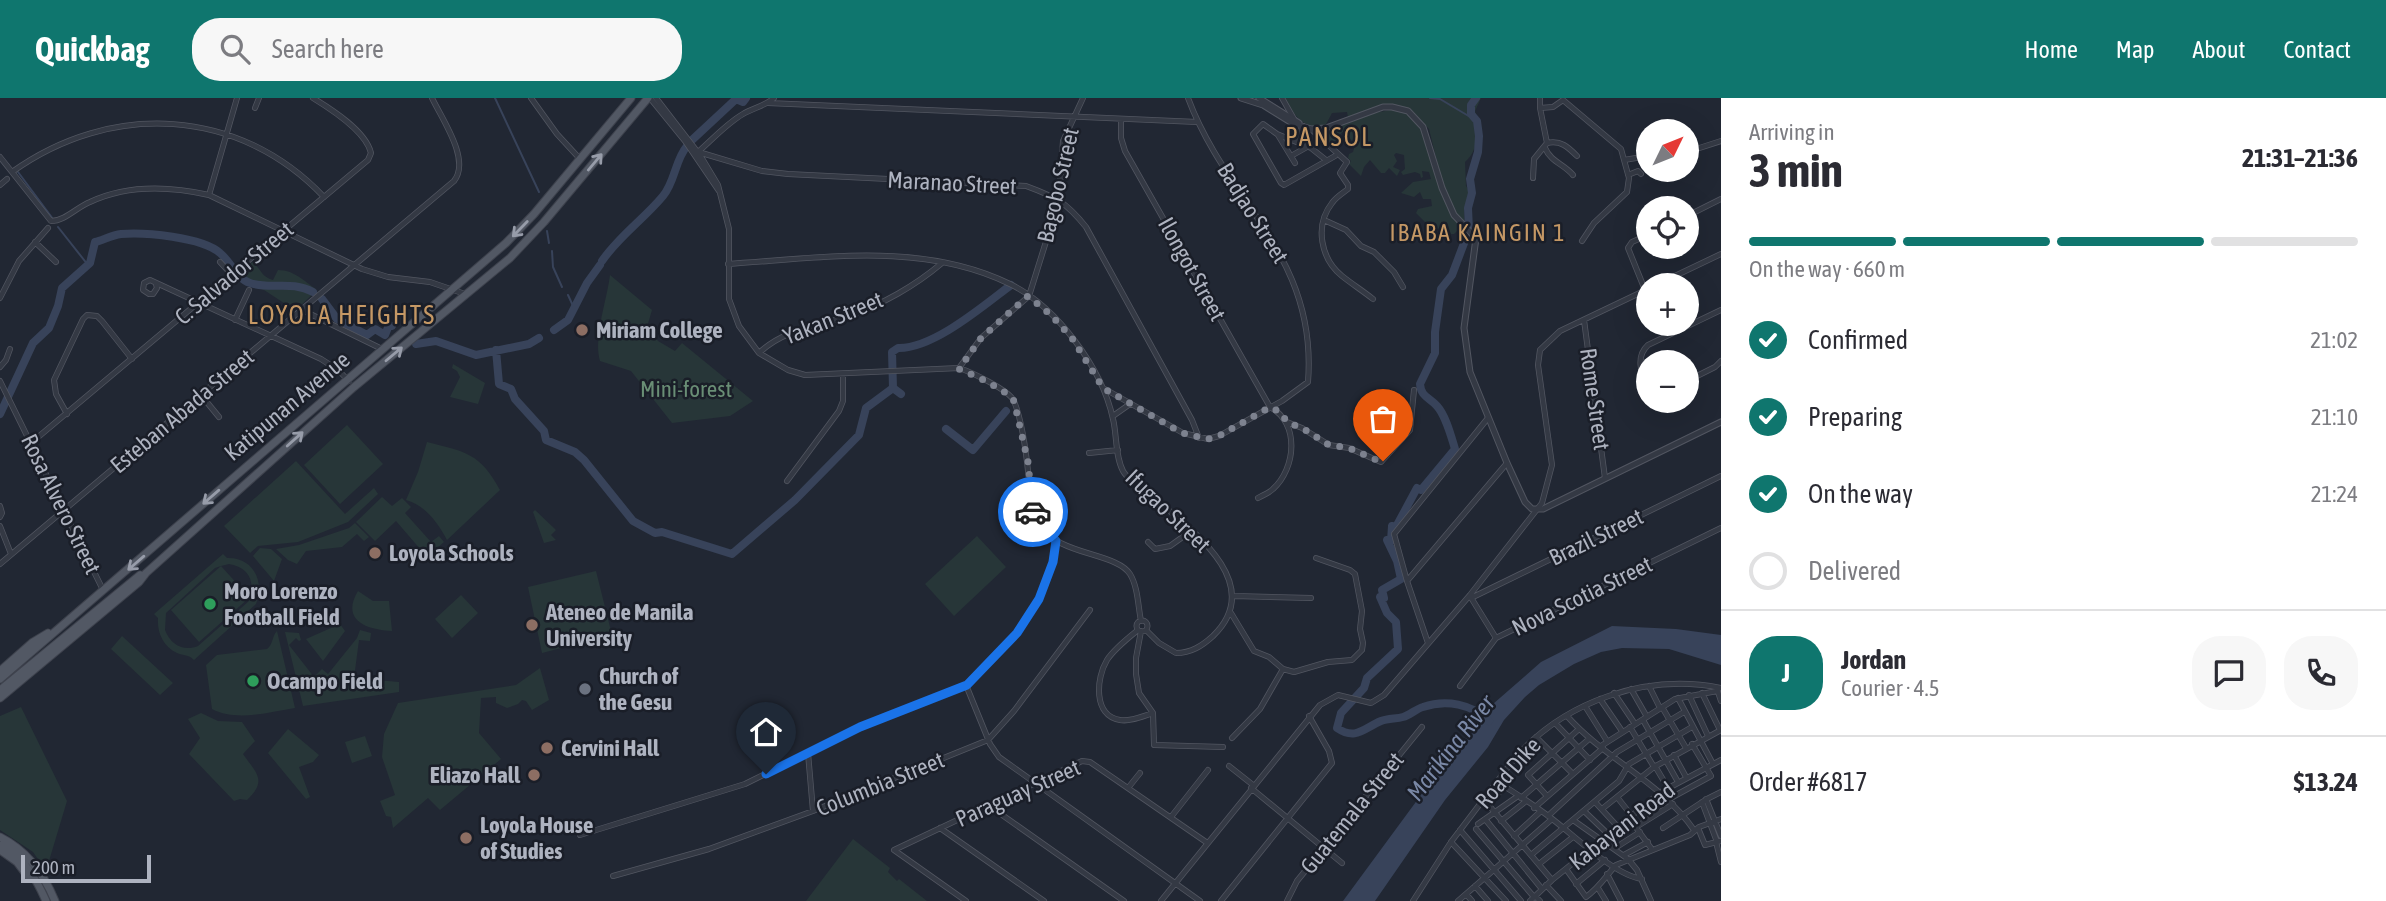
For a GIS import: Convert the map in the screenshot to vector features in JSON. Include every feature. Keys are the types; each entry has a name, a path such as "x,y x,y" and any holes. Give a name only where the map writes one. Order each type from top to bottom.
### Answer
{"main road":[{"name":"Katipunan Avenue","path":"0,690 75,615 506,243 631,98"},
{"name":"Katipunan Avenue","path":"0,698 102,614 354,387 519,250 649,98"},
{"name":"Katipunan Avenue","path":"0,679 146,573"},
{"name":"Katipunan Avenue","path":"0,671 33,642 75,615"},
{"path":"0,837 28,857 55,901"},
{"path":"0,847 19,857 32,873 44,901"},
{"path":"0,847 28,876 44,901"}],"street":[{"path":"209,195 237,98"},
{"path":"255,108 259,98"},
{"name":"C. Salvador Street","path":"31,443 365,163 371,153 366,140 313,98"},
{"name":"Esteban Abada Street","path":"0,564 458,176 460,158 432,98"},
{"path":"531,98 556,134 580,159"},
{"path":"649,98 696,153"},
{"path":"656,98 696,153 724,202 729,229 729,299 739,326 759,352 777,365 798,373 843,374 959,369 1006,393 1014,401 1028,462 1032,508 1038,523 1056,541 1118,564 1129,571 1135,587 1141,621"},
{"path":"696,153 742,114 774,98"},
{"name":"Bagobo Street","path":"1028,296 1059,200 1063,141 1083,98"},
{"name":"Badjao Street","path":"1188,98 1197,122 1273,239 1300,298 1308,340 1308,382 1282,401 1219,436 1199,438"},
{"path":"1241,98 1263,105 1293,121"},
{"path":"1259,98 1302,127 1311,129 1326,128 1382,107 1408,111 1423,127 1456,220 1476,240 1464,338 1470,367 1507,463 1527,505 1532,509 1538,510 1721,422"},
{"path":"1282,98 1293,121"},
{"path":"1540,98 1550,158 1565,166 1573,176"},
{"path":"1540,108 1553,107 1564,99 1623,152 1628,175 1627,192 1594,223 1582,241"},
{"path":"768,103 1197,122"},
{"name":"Ilongot Street","path":"1121,119 1121,138 1125,150 1270,407"},
{"path":"12,172 57,145 97,131 139,124 182,125 228,134 256,146 283,162 324,197"},
{"path":"1326,160 1308,146 1277,134 1263,124 1252,134 1281,183 1287,184 1335,156"},
{"path":"1297,142 1302,127"},
{"path":"1311,129 1347,162 1340,173 1348,189 1331,203 1324,220 1321,238 1328,260 1342,276 1373,299"},
{"path":"1277,134 1295,163"},
{"path":"1699,150 1721,141"},
{"path":"1533,178 1534,159 1546,146 1556,142 1566,145 1577,156"},
{"path":"1291,156 1308,146"},
{"name":"Maranao Street","path":"696,153 762,171 1027,187 1059,200 1086,228 1192,420 1199,438"},
{"path":"0,157 48,218 54,221 100,198 134,189 158,187 209,195 354,265 388,277 430,282 465,295"},
{"path":"1625,160 1636,158"},
{"path":"1628,175 1636,172"},
{"path":"0,185 7,179"},
{"path":"1699,210 1721,199"},
{"path":"1324,220 1346,230 1362,246 1374,252 1394,271 1404,287"},
{"path":"0,298 14,269 48,228"},
{"path":"1636,240 1628,248 1639,273"},
{"path":"35,242 56,262"},
{"path":"1681,273 1721,254"},
{"name":"Ifugao Street","path":"728,264 842,255 880,255 943,262 975,269 1012,285 1051,315 1072,338 1103,388 1113,417 1121,465 1126,475 1209,547 1228,576 1234,596"},
{"path":"220,262 235,273"},
{"name":"Yakan Street","path":"759,352 783,336 804,327 846,317 868,308 916,283 943,262"},
{"path":"156,284 321,359 338,370 354,387"},
{"path":"235,320 249,290"},
{"path":"1161,901 1309,716 1333,697 1344,696 1371,702 1384,695 1471,597 1542,503 1552,466 1538,365 1540,350 1560,331 1636,295"},
{"path":"959,369 981,338 1028,296"},
{"path":"302,309 383,349"},
{"path":"1642,350 1721,310"},
{"path":"67,414 56,394 54,380 87,315 96,316 102,321 132,359"},
{"name":"Rome Street","path":"1584,320 1605,478"},
{"path":"0,367 10,349"},
{"path":"1699,375 1721,361"},
{"path":"787,481 839,411 843,401 843,374"},
{"name":"Rosa Alvero Street","path":"0,381 104,591"},
{"path":"1103,388 1182,433 1199,438"},
{"path":"1287,422 1329,445 1349,448 1381,462 1410,430 1414,390"},
{"path":"201,395 219,417"},
{"path":"1280,412 1282,401"},
{"path":"1113,417 1129,404"},
{"path":"1258,498 1273,489 1291,460 1287,422 1280,412 1270,407"},
{"path":"1428,644 1407,581 1395,532 1488,418"},
{"path":"1088,453 1118,450"},
{"path":"1407,581 1507,463"},
{"name":"Brazil Street","path":"1471,597 1721,476"},
{"path":"0,506 0,517"},
{"path":"0,526 11,554"},
{"name":"Nova Scotia Street","path":"1460,686 1496,638 1721,528"},
{"path":"1147,542 1155,549 1162,550 1191,531"},
{"path":"580,835 745,785 860,727 967,685 1017,633 1039,599 1053,562 1056,541"},
{"path":"1231,613 1254,651 1269,657 1283,669 1294,672 1328,662 1352,660 1362,650 1362,611 1355,574 1316,558"},
{"path":"1141,621 1137,625 1141,630 1166,649 1182,653 1208,641 1231,613 1234,596 1311,598"},
{"path":"1471,597 1496,638"},
{"name":"Columbia Street","path":"613,876 709,849 813,811 988,740 1014,711 1090,610"},
{"path":"1141,621 1147,624 1107,660 1100,681 1100,701 1108,715 1119,720 1153,713"},
{"path":"1141,630 1136,674 1139,692 1153,713 1156,746 1223,747"},
{"path":"1232,738 1260,709 1283,669"},
{"path":"967,685 988,740 999,757 1200,901"},
{"name":"Road Dike","path":"1413,901 1451,842 1515,758 1555,723 1600,699 1631,689 1701,685 1718,689"},
{"path":"1649,686 1686,748"},
{"path":"1631,689 1650,732 1678,782"},
{"path":"1534,807 1590,760 1607,741 1661,707 1678,698 1718,689 1721,701"},
{"path":"1614,693 1644,754 1668,788"},
{"path":"1602,809 1655,766 1720,730 1702,693"},
{"path":"1689,695 1709,736"},
{"path":"1678,698 1713,764"},
{"path":"1600,699 1622,731"},
{"path":"1585,706 1607,741"},
{"path":"1458,901 1522,846 1614,756 1684,712"},
{"path":"1221,901 1332,763 1329,751 1309,716"},
{"path":"1567,716 1589,739 1671,801 1696,829 1705,845 1719,840"},
{"path":"1555,723 1590,760"},
{"name":"Guatemala Street","path":"1287,901 1297,881 1422,727"},
{"path":"1531,855 1619,781 1626,766 1692,727"},
{"path":"1547,796 1528,775 1579,729"},
{"path":"1536,737 1573,774"},
{"path":"1501,821 1589,739"},
{"path":"1614,849 1671,801 1710,776 1692,744"},
{"path":"807,753 813,811"},
{"path":"1674,755 1686,777"},
{"name":"Kabayani Road","path":"1533,898 1661,792 1721,760"},
{"name":"Paraguay Street","path":"966,901 894,850 1079,762 1086,761 1129,788 1206,842"},
{"path":"1229,766 1342,863"},
{"path":"1171,817 1208,770"},
{"path":"1129,788 1140,772"},
{"path":"1651,787 1661,777"},
{"path":"1497,782 1550,817 1614,868 1642,879"},
{"path":"1506,788 1485,800 1552,880"},
{"path":"1663,828 1721,792"},
{"path":"1616,797 1651,849"},
{"path":"1522,799 1494,813 1477,827 1533,898 1540,901"},
{"path":"1704,801 1716,820 1721,862"},
{"path":"1595,802 1618,827"},
{"path":"987,805 1124,901"},
{"path":"1514,836 1541,811"},
{"path":"1584,811 1609,835"},
{"path":"1485,819 1544,887 1561,901"},
{"path":"1573,820 1626,857 1642,879 1651,901"},
{"path":"1626,857 1690,835 1696,829 1716,820"},
{"path":"940,827 1044,901"},
{"path":"1460,830 1521,901"},
{"path":"1539,864 1573,836"},
{"path":"1451,842 1506,901"},
{"path":"1566,869 1588,898 1606,874 1648,842"},
{"path":"1576,884 1605,860"},
{"path":"1606,874 1621,901"},
{"path":"1475,886 1488,901"},
{"path":"1598,888 1606,901"},
{"path":"1466,894 1472,901"}],"green space":[{"path":"1285,98 1481,98 1475,111 1478,131 1475,145 1465,162 1466,186 1470,192 1464,210 1465,226 1458,220 1442,182 1429,129 1416,115 1393,104 1348,117 1347,112 1332,113 1324,128 1316,127 1300,120"},
{"path":"1396,109 1408,114 1425,134 1445,202 1461,227 1454,234 1451,234 1446,222 1438,229 1432,229 1416,213 1418,209 1432,206 1431,199 1423,199 1420,192 1414,197 1401,193 1413,182 1431,179 1429,172 1422,171 1421,178 1420,174 1415,172 1403,175 1401,172 1405,169 1404,155 1396,153 1394,155 1397,161 1393,167 1400,170 1397,176 1389,168 1385,173 1381,173 1370,160 1361,176 1349,164 1349,154 1353,152 1355,145 1346,133 1342,132 1332,145 1320,134 1374,113"},
{"path":"252,262 269,279 273,280 278,270 289,272 316,289 315,292 298,308 293,309 264,290 238,280"},
{"name":"Mini-forest","path":"610,275 652,310 647,327 658,341 675,351 682,343 753,401 730,416 672,423 631,371 600,361 599,330"},
{"path":"453,364 485,383 478,404 450,397 460,377 452,368"},
{"path":"347,425 383,464 340,504 304,465"},
{"path":"427,442 471,456 486,468 500,490 447,540 430,516 413,502 406,500"},
{"path":"296,461 345,514 374,488 378,494 348,522 298,542 258,546 250,553 224,526"},
{"path":"382,497 392,506 402,498 411,507 405,513 431,542 439,536 444,542 427,557 396,521 375,541 356,522"},
{"path":"535,510 556,530 551,535 556,540 544,543 533,512"},
{"path":"355,523 369,537 364,541 357,534 342,547 306,551 297,564 276,549 299,545 349,528"},
{"path":"977,536 1006,567 954,616 925,584"},
{"path":"260,548 271,549 282,559 274,581 253,556"},
{"path":"223,554 250,566 258,579 256,604 194,660 177,653 165,643 160,634 158,618 154,614","holes":["229,564 241,568 248,575 252,586 250,598 221,566","221,566 171,610 199,642 249,598 249,601 198,646 192,648 178,646 170,639 165,630 166,613 215,568"]},
{"path":"596,571 612,635 542,653 528,587"},
{"path":"358,591 373,601 389,601 392,631 374,629 359,622 352,610"},
{"path":"461,595 478,613 452,638 435,619"},
{"path":"340,624 345,631 323,661 306,639"},
{"path":"360,630 371,633 370,641 359,640 354,678 399,682 399,692 303,706 285,632 299,633 301,640 296,638 289,645 314,677 322,669 328,674 357,638"},
{"path":"277,631 295,708 242,715 212,709 206,665 217,655 267,649"},
{"path":"122,636 173,683 160,695 111,649"},
{"path":"540,668 549,700 532,710 526,701 522,700 507,708 496,703 496,697 481,698 479,733 501,759 440,810 428,798 393,828 391,817 386,816 380,801 395,795 382,757 384,734 398,703 516,685"},
{"path":"21,707 67,801 46,871 33,852 0,830 0,716"},
{"path":"201,713 218,721 242,722 255,741 243,754 258,777 257,787 247,800 234,801 189,754 200,738 188,719"},
{"path":"288,729 319,755 313,762 299,767 310,797 306,799 268,753"},
{"path":"365,736 372,756 352,763 345,742"},
{"path":"853,839 890,868 888,872 897,881 899,879 927,901 806,901"}],"water":[{"path":"1612,626 1676,629 1721,635 1721,665 1669,649 1622,648 1601,652 1574,664 1539,685 1504,720 1488,747 1445,800 1375,901 1343,901 1432,780 1493,704 1541,662"}],"waterway":[{"path":"495,98 539,192"},
{"path":"692,140 736,99 743,102 746,98"},
{"path":"1430,98 1440,99 1477,121"},
{"name":"Marikina River","path":"1476,98 1471,105 1471,114 1477,121 1479,136 1478,152 1470,179 1472,193 1468,208 1469,230 1452,275 1441,289 1435,353 1420,384 1424,394 1443,415 1455,449 1421,490 1417,488 1396,527 1392,526 1391,541 1387,540 1397,561 1401,579 1382,590 1384,598 1380,597 1387,613 1396,622 1398,649 1367,678 1364,688 1341,713 1337,728 1344,732 1360,732 1384,720 1403,717 1420,708 1441,703 1467,707 1489,721"},
{"path":"602,261 663,196 687,146"},
{"path":"18,172 53,219"},
{"path":"58,227 88,265"},
{"path":"547,231 549,243"},
{"path":"0,414 33,343 49,328 62,288 90,263 95,242 131,234 187,239 220,253 245,281 266,286 305,288 313,292"},
{"path":"552,251 553,267 562,287"},
{"path":"554,330 568,320 587,283 600,265"},
{"path":"893,388 892,352 898,348 926,342 942,334 1011,285"},
{"path":"568,295 574,308"},
{"path":"322,299 337,319 367,335 375,329 385,335 389,325 392,326"},
{"path":"416,344 436,341 476,355 529,344 539,338"},
{"path":"496,350 499,384 511,389 515,399 544,431 546,440 575,452 584,460 633,521 655,533 662,532 732,554 795,500 859,435 866,408 893,388 901,394"},
{"path":"946,429 973,450 1006,411"}],"way so far":[{"path":"1033,512 1028,462 1014,401 986,381 959,369 981,338 1028,296 1051,315 1072,338 1103,388 1182,433 1208,439 1219,436 1270,407 1280,412 1287,422 1329,445 1356,450 1383,461"}],"place":[{"name":"Miriam College","path":"582,330"},
{"name":"Loyola Schools","path":"375,553"},
{"name":"Moro Lorenzo Football Field","path":"210,604"},
{"name":"Ateneo de Manila University","path":"532,625"},
{"name":"Ocampo Field","path":"253,681"},
{"name":"Church of the Gesu","path":"585,689"},
{"name":"Cervini Hall","path":"547,748"},
{"name":"Eliazo Hall","path":"534,775"},
{"name":"Loyola House of Studies","path":"466,838"}],"district":[{"name":"PANSOL","path":"1329,137"},
{"name":"IBABA KAINGIN 1","path":"1478,233"},
{"name":"LOYOLA HEIGHTS","path":"342,315"}],"route":[{"path":"766,774 860,727 967,685 1017,633 1039,599 1048,578 1056,541 1045,532 1033,512"}]}
